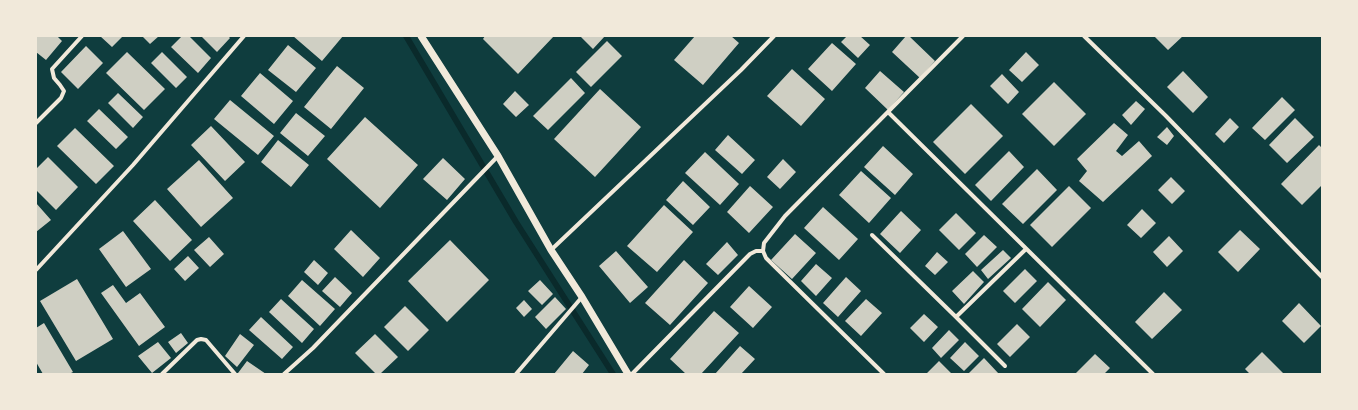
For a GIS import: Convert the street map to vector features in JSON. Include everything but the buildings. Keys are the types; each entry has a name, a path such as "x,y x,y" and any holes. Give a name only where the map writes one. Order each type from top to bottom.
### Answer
{"street":[{"path":"36,123 61,98 64,91 54,78 52,69 82,36"},
{"path":"36,270 133,165 244,36"},
{"path":"421,36 498,156 551,250 582,296 628,374"},
{"path":"551,250 741,70 774,36"},
{"path":"884,374 766,258 763,251 764,243 785,216 963,36"},
{"path":"1084,36 1166,116 1322,277"},
{"path":"888,112 1153,374"},
{"path":"284,374 313,348 498,156"},
{"path":"872,235 1005,366"},
{"path":"956,317 1026,249"},
{"path":"632,374 750,254 756,251 763,251"},
{"path":"516,374 582,296"},
{"path":"162,374 197,340 202,338 206,340 234,374"}],"waterway":[{"path":"406,36 516,222 613,374"}]}
